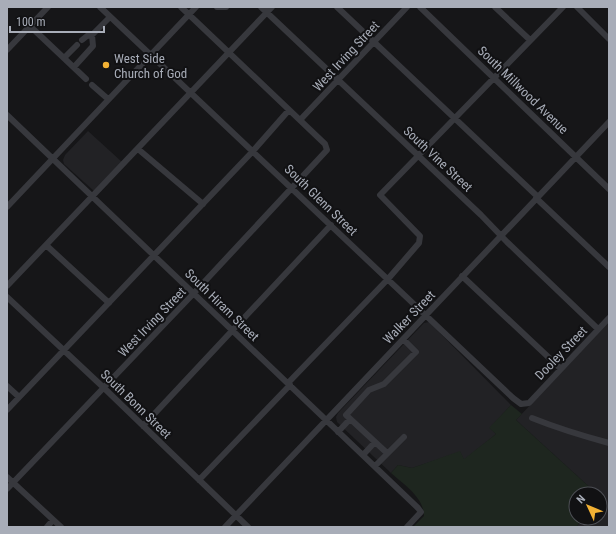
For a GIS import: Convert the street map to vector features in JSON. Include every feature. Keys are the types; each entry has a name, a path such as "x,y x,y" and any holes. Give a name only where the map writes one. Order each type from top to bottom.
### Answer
{"street":[{"path":"7,50 48,7"},
{"name":"South Glenn Street","path":"100,7 513,398 521,404 528,403"},
{"path":"181,7 300,120"},
{"path":"7,207 196,7"},
{"path":"216,7 226,7"},
{"name":"South Vine Street","path":"261,7 481,215 598,329"},
{"path":"7,286 272,7"},
{"path":"338,7 609,267"},
{"name":"West Irving Street","path":"7,489 194,293 327,150 325,144 300,120 407,7"},
{"name":"South Millwood Avenue","path":"420,7 609,189"},
{"path":"495,7 530,40"},
{"path":"199,480 419,244 420,236 380,195 563,7"},
{"path":"577,7 609,39"},
{"path":"82,40 87,36 92,35 110,17"},
{"path":"30,26 86,79"},
{"path":"74,67 93,46 92,35"},
{"path":"64,58 77,44"},
{"path":"92,85 108,100"},
{"path":"7,410 253,151 290,110"},
{"name":"South Hiram Street","path":"7,115 375,466 421,512 407,527"},
{"name":"Walker Street","path":"224,527 609,122"},
{"path":"138,149 203,204"},
{"path":"143,426 331,225"},
{"path":"46,246 109,303"},
{"path":"462,276 561,369"},
{"name":"South Bonn Street","path":"7,297 248,527"},
{"name":"Dooley Street","path":"528,403 609,318"},
{"path":"387,453 346,415 369,390 384,384 416,352 403,339"},
{"path":"365,379 374,388"},
{"path":"7,386 19,398"},
{"path":"532,418 581,436 609,443"},
{"path":"338,432 350,419"},
{"path":"375,466 404,437"},
{"path":"363,455 375,442"},
{"path":"7,477 61,527"},
{"path":"47,527 54,520"}],"shaded area":[{"path":"88,131 122,162 94,191 64,164 63,160 65,155"},
{"path":"429,322 511,405 490,428 496,434 464,460 460,452 412,468 398,465 391,473 337,422 336,417 338,413 424,323"},
{"path":"609,322 609,527 576,527 608,526 608,486 588,486 516,420"},
{"path":"511,405 522,414 516,420 588,486 568,486 568,526 577,526 576,527 413,527 424,516 421,503 407,486 391,473 398,465 412,468 460,451 464,459 496,434 489,428"}],"place":[{"name":"West Side Church of God","path":"106,65"}]}
